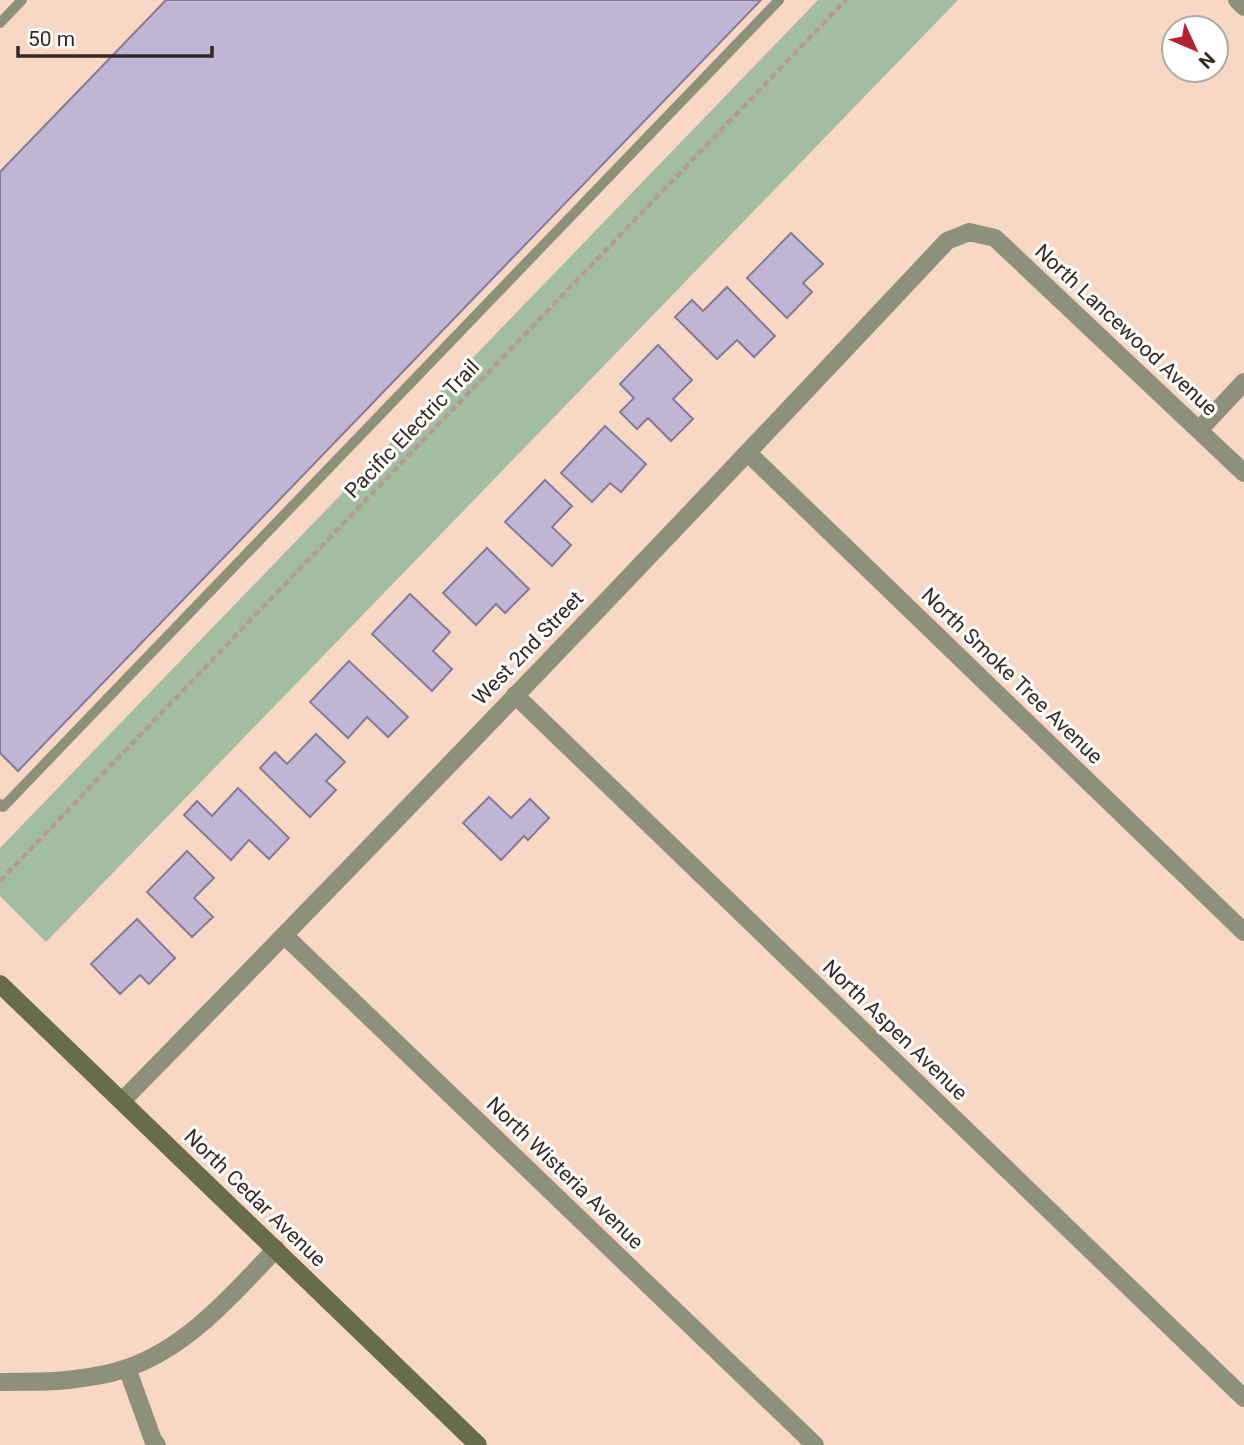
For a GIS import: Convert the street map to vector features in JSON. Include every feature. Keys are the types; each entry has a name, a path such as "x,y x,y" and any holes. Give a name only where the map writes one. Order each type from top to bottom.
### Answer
{"main road":[{"name":"North Cedar Avenue","path":"0,984 478,1445"}],"street":[{"path":"1237,0 1244,7"},
{"name":"North Lancewood Avenue","path":"969,232 995,238 1244,473"},
{"name":"West 2nd Street","path":"122,1101 748,453 947,242 969,232"},
{"path":"1199,430 1244,382"},
{"name":"North Smoke Tree Avenue","path":"748,453 1244,932"},
{"name":"North Aspen Avenue","path":"514,695 1244,1398"},
{"name":"North Wisteria Avenue","path":"285,935 815,1445"},
{"path":"0,1382 73,1380 127,1368 165,1350 199,1326 276,1249"},
{"path":"127,1368 157,1445"}],"lane":[{"path":"0,23 22,0"},
{"path":"0,804 3,807 779,0"}],"path":[{"name":"Pacific Electric Trail","path":"0,881 846,0"}],"green space":[{"path":"818,0 958,0 46,942 0,896 0,848"}],"building":[{"path":"166,0 761,0 18,771 0,753 0,172"},
{"path":"791,233 823,264 803,283 812,292 787,318 747,278"},
{"path":"727,287 775,336 754,357 737,340 717,359 675,317 692,300 703,311"},
{"path":"658,345 692,380 673,399 693,419 671,441 648,418 637,429 620,412 634,398 620,384"},
{"path":"605,426 646,464 621,492 610,483 592,502 561,473"},
{"path":"545,480 572,506 552,527 571,545 552,566 505,522"},
{"path":"487,548 529,589 505,613 496,604 476,625 443,593"},
{"path":"410,594 450,632 433,651 452,669 432,691 372,634"},
{"path":"349,661 408,717 388,737 367,717 348,738 310,702"},
{"path":"316,734 345,762 326,781 336,790 310,817 260,768 275,752 287,764"},
{"path":"238,788 289,838 269,859 249,840 231,860 184,815 197,801 212,816"},
{"path":"489,797 511,818 530,799 549,818 528,840 524,836 501,860 463,823"},
{"path":"187,851 214,878 194,898 213,917 192,937 147,892"},
{"path":"137,919 175,958 149,984 140,975 120,994 91,964"}]}
